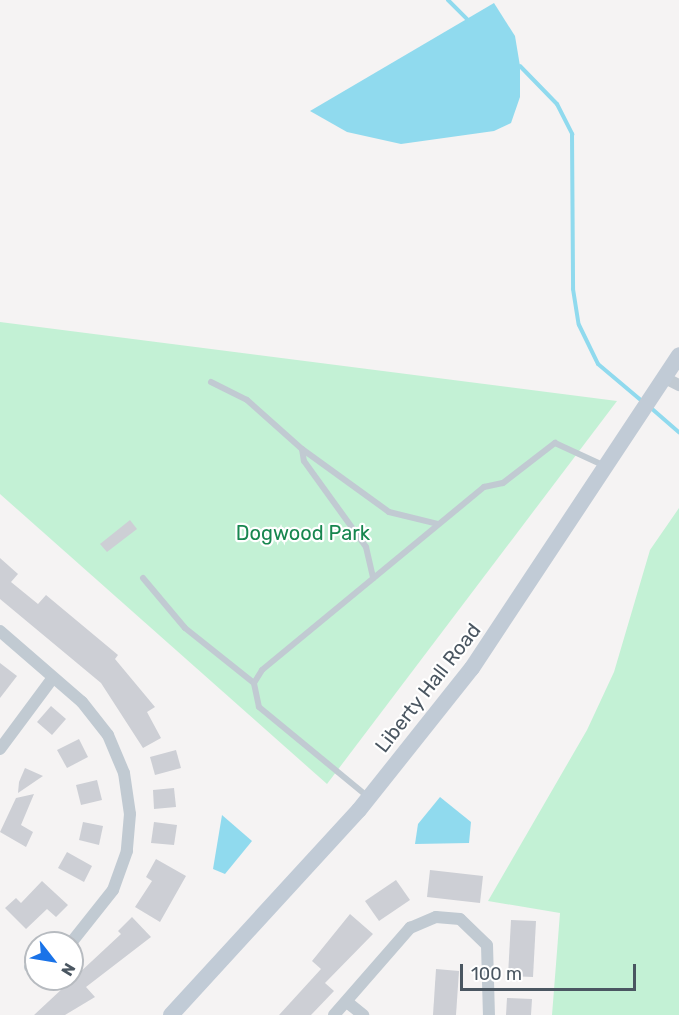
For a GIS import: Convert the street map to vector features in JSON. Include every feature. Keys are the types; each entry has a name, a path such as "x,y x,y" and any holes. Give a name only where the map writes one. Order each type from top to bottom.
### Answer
{"main road":[{"name":"Liberty Hall Road","path":"171,1015 369,797 479,658 608,467 672,382 679,355"}],"street":[{"path":"0,631 52,679 82,702 108,735 124,773 130,814 127,851 113,890 81,931"},
{"path":"0,749 52,679"},
{"path":"334,1015 410,928 436,916 460,919 487,945 489,1015"},
{"path":"347,1002 363,1015"}],"lane":[{"path":"211,382 247,400 302,449 389,512 438,525"},
{"path":"369,797 266,716 253,695 254,683 262,670 484,487 503,483 555,443 608,467"},
{"path":"302,449 304,462 366,547 373,578"},
{"path":"143,578 185,628 254,683"}],"green space":[{"name":"Dogwood Park","path":"0,322 617,401 327,784 0,494"},
{"path":"679,508 679,1015 552,1015 560,913 488,901 587,730 614,672 650,550"}],"water":[{"path":"494,3 515,36 520,66 520,97 511,123 494,131 401,144 347,132 310,111"},
{"path":"440,797 471,822 469,843 415,844 418,824"},
{"path":"222,815 252,841 225,874 213,869"}],"building":[{"path":"130,520 137,529 107,552 100,544"},
{"path":"0,558 18,574 11,582 38,604 46,595 118,655 115,659 155,707 147,712 161,738 143,748 101,683 0,599"},
{"path":"0,663 17,676 0,698"},
{"path":"51,706 66,719 52,735 37,722"},
{"path":"79,739 88,757 67,768 57,750"},
{"path":"176,750 181,768 155,775 150,757"},
{"path":"25,768 43,776 18,793 19,782"},
{"path":"97,780 102,800 81,805 76,785"},
{"path":"174,788 176,807 154,809 153,790"},
{"path":"34,794 21,825 33,832 26,847 0,832 16,798"},
{"path":"83,822 103,826 99,845 79,840"},
{"path":"154,822 177,825 174,845 151,843"},
{"path":"67,852 92,866 84,882 58,868"},
{"path":"156,859 186,876 160,922 135,907 152,881 146,877"},
{"path":"430,870 483,876 480,903 427,897"},
{"path":"396,880 410,900 379,921 365,901"},
{"path":"42,881 68,905 56,917 47,909 26,929 5,908 16,898 21,903"},
{"path":"350,914 373,934 325,983 334,991 311,1015 279,1015 321,969 312,961"},
{"path":"132,917 151,937 86,987 95,997 65,1015 34,1015 60,991 84,991 84,968 121,934 118,931"},
{"path":"511,920 536,921 533,977 508,976"},
{"path":"436,969 459,971 456,1015 433,1015"},
{"path":"507,998 532,999 531,1015 506,1015"}],"waterway":[{"path":"448,0 467,19"},
{"path":"520,66 557,104 572,134 573,289 579,325 598,364 643,402"},
{"path":"651,408 679,432"}]}
